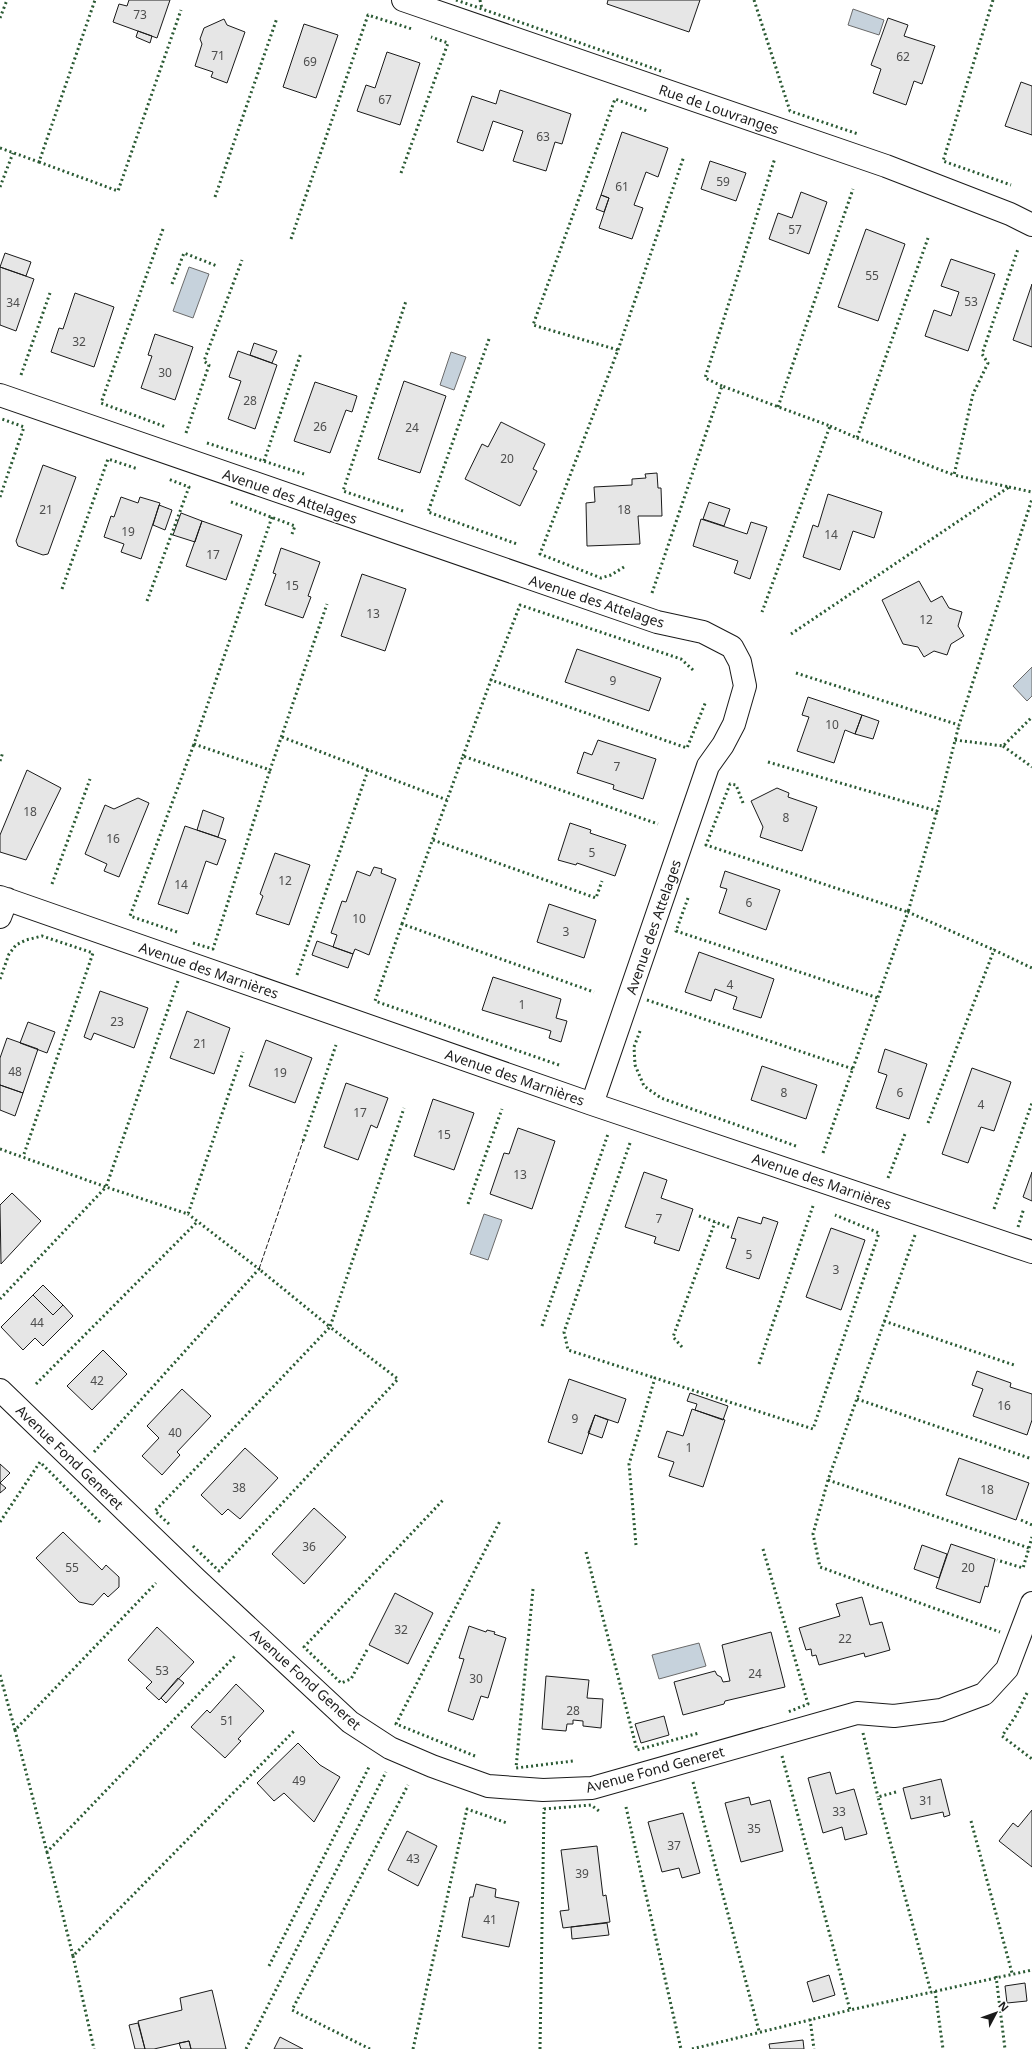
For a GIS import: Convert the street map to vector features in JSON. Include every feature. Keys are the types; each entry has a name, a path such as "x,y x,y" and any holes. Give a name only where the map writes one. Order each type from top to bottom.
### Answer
{"street":[{"name":"Rue de Louvranges","path":"403,0 886,166 1010,214 1032,225"},
{"name":"Avenue des Attelages","path":"0,395 657,622 703,632 732,647 740,662 745,686 734,724 723,745 708,766 592,1104"},
{"name":"Avenue des Marnières","path":"2,904 1032,1252"},
{"name":"Avenue Fond Generet","path":"0,1390 196,1579 350,1722 390,1748 432,1766 488,1786 543,1790 592,1788 857,1713 894,1716 941,1710 984,1694 1008,1669 1032,1603"}],"shaded area":[{"path":"853,9 884,20 879,35 848,25"},
{"path":"189,267 209,274 193,318 173,311"},
{"path":"451,352 466,357 454,390 440,385"},
{"path":"1032,667 1032,696 1027,701 1013,686"},
{"path":"484,1214 502,1220 488,1260 470,1254"},
{"path":"699,1643 706,1666 659,1679 652,1655"}],"building":[{"path":"129,0 170,0 157,38 113,22 119,4 127,6"},
{"path":"608,0 700,0 689,32 607,4"},
{"path":"888,18 908,25 904,36 935,46 922,84 914,81 906,105 873,93 881,69 871,65"},
{"path":"224,19 227,25 245,32 227,83 211,77 213,72 195,66 202,44 200,39 204,28"},
{"path":"304,24 338,35 316,98 283,87"},
{"path":"138,31 152,36 150,43 136,37"},
{"path":"387,52 420,63 400,125 357,111 366,85 375,88"},
{"path":"1021,82 1032,86 1032,135 1005,126"},
{"path":"500,90 571,114 562,144 555,142 546,171 513,161 523,131 493,121 483,151 457,142 472,96 496,104"},
{"path":"622,132 668,148 658,177 646,172 634,205 643,208 632,239 599,228 609,198 601,195"},
{"path":"710,161 746,173 736,201 701,189"},
{"path":"801,192 827,202 809,254 769,239 778,213 792,218"},
{"path":"601,195 609,198 604,212 596,209"},
{"path":"866,229 905,244 878,321 838,307"},
{"path":"5,253 31,262 26,276 0,267"},
{"path":"951,259 995,274 968,351 925,336 934,310 951,316 959,292 941,286"},
{"path":"0,267 34,279 16,331 0,325"},
{"path":"1032,284 1032,347 1013,340"},
{"path":"75,293 114,307 94,367 51,352 59,328 63,329"},
{"path":"155,334 193,347 175,400 141,388 152,356 148,355"},
{"path":"254,343 277,351 272,363 250,355"},
{"path":"238,351 277,365 255,429 228,419 241,381 229,377"},
{"path":"404,381 446,396 420,473 378,459"},
{"path":"315,382 357,396 352,412 346,410 330,453 294,441"},
{"path":"501,422 545,444 533,469 537,471 520,506 465,479 482,444 488,447"},
{"path":"43,465 76,477 48,554 43,555 18,546 16,541"},
{"path":"657,473 658,488 661,488 662,516 638,516 640,544 587,546 586,503 595,502 594,487 632,485 632,479 646,478 645,474"},
{"path":"828,494 882,512 874,538 853,531 840,570 803,557 813,525 818,527"},
{"path":"121,497 138,503 140,497 160,503 141,559 121,552 124,544 104,537 111,516 114,517"},
{"path":"709,502 730,509 724,526 703,519"},
{"path":"159,505 172,510 165,530 153,525"},
{"path":"181,513 202,521 195,542 173,535"},
{"path":"701,519 747,534 751,522 767,527 750,579 734,573 738,561 693,546"},
{"path":"202,521 242,535 226,580 186,566"},
{"path":"281,548 320,562 308,596 311,597 303,618 265,605 276,574 273,573"},
{"path":"362,574 406,589 385,651 341,636"},
{"path":"919,581 931,602 942,596 949,608 962,612 958,626 964,636 951,644 947,655 934,651 924,657 918,647 903,644 882,600"},
{"path":"577,649 661,678 649,711 565,682"},
{"path":"808,697 862,715 855,734 845,730 834,763 797,751 809,717 802,715"},
{"path":"862,715 879,721 873,739 855,734"},
{"path":"598,740 656,759 643,799 613,789 614,785 577,773 584,752 592,755"},
{"path":"27,770 61,788 26,860 0,852 0,835"},
{"path":"777,788 789,793 788,797 817,807 802,851 760,837 763,827 751,801"},
{"path":"138,798 149,803 119,877 104,871 107,864 85,854 105,805 114,809"},
{"path":"203,810 224,818 218,837 197,830"},
{"path":"570,823 591,830 590,833 626,845 615,876 577,863 576,865 558,860"},
{"path":"185,826 226,840 217,865 206,861 188,914 158,904"},
{"path":"275,853 310,865 289,925 256,914 263,896 260,894"},
{"path":"374,867 382,869 381,873 396,879 369,955 355,949 353,954 333,947 337,935 331,933 342,901 346,902 357,871 370,876"},
{"path":"725,871 780,890 766,930 719,913 727,889 720,887"},
{"path":"549,904 596,920 584,958 537,942"},
{"path":"317,941 353,954 348,968 312,955"},
{"path":"699,952 774,979 761,1018 733,1009 737,997 715,989 711,1001 685,992"},
{"path":"493,977 561,999 556,1018 567,1021 561,1042 549,1038 551,1031 482,1010"},
{"path":"100,991 148,1008 134,1048 94,1033 91,1040 84,1037"},
{"path":"187,1011 230,1028 214,1074 170,1058"},
{"path":"28,1022 55,1032 47,1053 20,1043"},
{"path":"7,1038 38,1049 23,1093 0,1085 0,1058"},
{"path":"266,1040 312,1058 295,1103 249,1086"},
{"path":"885,1049 927,1064 909,1119 876,1108 887,1075 878,1072"},
{"path":"762,1066 817,1085 806,1119 751,1100"},
{"path":"972,1068 1011,1082 994,1131 981,1127 968,1163 942,1154"},
{"path":"346,1083 388,1098 377,1128 371,1125 358,1160 324,1147"},
{"path":"0,1085 23,1093 15,1116 0,1110"},
{"path":"433,1099 474,1113 454,1170 414,1156"},
{"path":"518,1128 555,1141 532,1209 490,1194 504,1153 509,1154"},
{"path":"644,1172 667,1180 661,1198 693,1209 679,1251 654,1243 656,1237 625,1227"},
{"path":"1032,1172 1032,1201 1023,1197"},
{"path":"12,1193 41,1221 1,1264 0,1205"},
{"path":"738,1217 761,1224 763,1217 778,1222 759,1279 726,1268 736,1239 731,1238"},
{"path":"831,1228 865,1240 841,1310 806,1297"},
{"path":"43,1285 63,1305 53,1315 33,1295"},
{"path":"33,1295 53,1315 63,1305 73,1316 43,1346 35,1338 23,1350 1,1327"},
{"path":"103,1350 127,1374 92,1410 67,1386"},
{"path":"977,1371 1011,1383 1010,1387 1032,1394 1032,1420 1027,1435 973,1416 983,1389 972,1385"},
{"path":"569,1379 626,1399 618,1423 595,1415 582,1454 548,1442"},
{"path":"182,1389 211,1416 177,1452 180,1455 162,1475 142,1456 159,1438 147,1426"},
{"path":"690,1393 728,1406 723,1420 695,1410 697,1404 687,1401"},
{"path":"692,1409 725,1420 703,1487 669,1476 674,1462 658,1457 667,1431 683,1436"},
{"path":"595,1415 608,1420 602,1438 588,1433"},
{"path":"245,1448 278,1478 240,1519 228,1509 222,1515 201,1495"},
{"path":"959,1458 1029,1483 1016,1520 946,1495"},
{"path":"0,1464 10,1473 0,1483"},
{"path":"0,1483 6,1488 0,1493"},
{"path":"314,1508 346,1537 304,1584 272,1554"},
{"path":"63,1532 102,1570 106,1565 119,1577 119,1587 108,1597 104,1593 93,1605 79,1602 36,1558"},
{"path":"951,1544 995,1559 988,1587 985,1586 980,1603 936,1588"},
{"path":"922,1545 947,1554 939,1578 914,1569"},
{"path":"395,1593 433,1613 408,1664 369,1645"},
{"path":"862,1597 870,1625 882,1622 890,1650 865,1657 864,1653 819,1665 816,1655 812,1656 811,1649 806,1650 799,1628 840,1616 836,1604"},
{"path":"469,1626 486,1632 487,1630 495,1632 494,1634 506,1638 488,1698 481,1696 473,1720 448,1711 464,1659 459,1658"},
{"path":"157,1627 194,1662 159,1700 146,1688 152,1682 128,1660"},
{"path":"771,1632 785,1687 725,1701 724,1704 683,1715 674,1682 715,1671 717,1675 721,1677 723,1682 730,1681 722,1645"},
{"path":"546,1676 589,1680 587,1698 603,1699 601,1728 583,1726 583,1721 573,1720 573,1724 567,1724 566,1731 542,1729"},
{"path":"178,1678 184,1683 166,1703 161,1698"},
{"path":"236,1684 264,1711 238,1739 241,1741 225,1758 191,1727 207,1710 210,1713"},
{"path":"664,1716 669,1735 641,1743 635,1724"},
{"path":"298,1743 320,1765 340,1777 314,1822 284,1793 274,1801 257,1783"},
{"path":"830,1772 836,1794 854,1789 867,1834 845,1840 842,1827 823,1833 808,1778"},
{"path":"941,1779 950,1815 944,1817 943,1812 911,1819 903,1788"},
{"path":"749,1797 751,1805 770,1800 783,1851 741,1862 725,1803"},
{"path":"1032,1810 1032,1867 999,1841 1013,1823 1018,1827"},
{"path":"683,1813 700,1873 682,1878 679,1868 662,1872 648,1822"},
{"path":"407,1831 437,1846 418,1886 388,1870"},
{"path":"597,1846 603,1896 606,1895 610,1922 563,1928 560,1911 569,1910 561,1850"},
{"path":"476,1884 496,1889 495,1897 519,1902 509,1947 462,1937 470,1897 473,1897"},
{"path":"607,1923 609,1935 572,1939 571,1927"},
{"path":"829,1975 835,1995 813,2002 807,1982"},
{"path":"1025,1983 1027,2001 1007,2003 1005,1986"},
{"path":"212,1990 226,2049 191,2049 189,2041 154,2049 145,2049 138,2021 182,2010 180,1998"},
{"path":"138,2023 145,2049 135,2049 129,2025"},
{"path":"280,2037 303,2049 274,2049"},
{"path":"803,2040 804,2049 770,2049 769,2044"},
{"path":"189,2041 191,2049 181,2049 179,2043"}],"hedge":[{"path":"0,18 7,0"},
{"path":"0,148 39,162 95,0"},
{"path":"456,0 664,72"},
{"path":"480,0 482,9"},
{"path":"754,0 790,111 858,134"},
{"path":"993,0 943,161 1011,185"},
{"path":"39,162 118,191 181,10"},
{"path":"291,239 368,15 412,29"},
{"path":"215,197 277,18"},
{"path":"401,173 448,43 431,37"},
{"path":"624,567 611,575 601,578 540,554 618,350 533,325 615,99 647,111"},
{"path":"0,187 13,153"},
{"path":"618,350 684,156"},
{"path":"722,386 705,378 775,158"},
{"path":"778,407 853,189"},
{"path":"163,229 101,403 166,427"},
{"path":"830,426 857,438 928,238"},
{"path":"857,438 954,475 973,394 988,363 982,354 1018,249"},
{"path":"172,284 184,253 217,266"},
{"path":"186,433 209,365 204,361 242,260"},
{"path":"21,375 50,293"},
{"path":"403,511 343,491 406,301"},
{"path":"489,339 428,512 517,544"},
{"path":"264,461 301,353"},
{"path":"652,593 722,386 830,426 762,612"},
{"path":"0,497 24,427 2,419"},
{"path":"207,443 304,474"},
{"path":"62,589 108,459 138,469"},
{"path":"791,634 1009,487 954,475"},
{"path":"147,601 189,487 168,479"},
{"path":"1009,487 1032,492"},
{"path":"796,673 959,725 1032,499"},
{"path":"231,502 295,526 292,534"},
{"path":"272,517 194,744 270,770 327,604"},
{"path":"693,670 681,659 520,605 491,680 687,748 706,701"},
{"path":"463,756 491,680"},
{"path":"955,740 1003,746 1032,717"},
{"path":"768,762 937,811 959,725"},
{"path":"282,737 447,800"},
{"path":"177,932 130,916 194,744"},
{"path":"1003,746 1032,767"},
{"path":"0,761 3,752"},
{"path":"402,924 463,756 658,824"},
{"path":"193,943 213,949 270,770"},
{"path":"297,975 368,770"},
{"path":"52,884 90,779"},
{"path":"743,803 736,785 730,784 706,845 908,912 937,811"},
{"path":"433,840 596,898 602,881"},
{"path":"688,898 676,931 878,998"},
{"path":"823,1153 908,912 994,950"},
{"path":"559,1065 375,1001 402,924 594,992"},
{"path":"0,979 9,954 16,945 26,940 42,936 93,953 23,1157"},
{"path":"928,1123 994,950 1032,968"},
{"path":"178,981 106,1187 188,1214 243,1052"},
{"path":"647,1000 853,1069"},
{"path":"640,1031 634,1047 635,1065 644,1086 661,1098 796,1146"},
{"path":"303,1141 336,1045"},
{"path":"994,1209 1032,1103"},
{"path":"193,1546 219,1571 398,1379 330,1327 404,1108"},
{"path":"468,1204 502,1109"},
{"path":"542,1326 608,1134"},
{"path":"888,1178 905,1134"},
{"path":"630,1143 564,1332 568,1350 655,1378"},
{"path":"0,1149 106,1187 0,1299"},
{"path":"759,1364 813,1206"},
{"path":"1018,1227 1024,1208"},
{"path":"94,1452 259,1269 188,1214"},
{"path":"636,1545 629,1464 655,1378 813,1429 879,1233 835,1215"},
{"path":"699,1216 731,1228"},
{"path":"36,1384 198,1221"},
{"path":"682,1347 673,1337 715,1222"},
{"path":"915,1235 828,1480 813,1534 820,1567 1000,1632"},
{"path":"169,1524 155,1511 330,1327 259,1269"},
{"path":"884,1321 1014,1365"},
{"path":"857,1399 1032,1459"},
{"path":"0,1522 40,1462 101,1523"},
{"path":"828,1480 1029,1548 1023,1568 997,1560"},
{"path":"367,1650 351,1679 341,1683 304,1647 444,1499"},
{"path":"1021,1520 1032,1525"},
{"path":"475,1756 396,1724 500,1521"},
{"path":"1029,1548 1032,1537"},
{"path":"763,1549 808,1704 788,1712"},
{"path":"586,1552 637,1750 699,1733"},
{"path":"0,1675 15,1730 156,1583"},
{"path":"533,1589 516,1768 573,1761"},
{"path":"15,1730 47,1852 235,1656"},
{"path":"1027,1693 1015,1717 1002,1736 1032,1759"},
{"path":"47,1852 73,1956 295,1730"},
{"path":"863,1733 878,1797"},
{"path":"782,1756 850,2010"},
{"path":"269,1966 369,1767"},
{"path":"246,2049 386,1772"},
{"path":"693,1782 759,2031"},
{"path":"370,2049 292,2010 408,1785"},
{"path":"896,1792 878,1797 931,1992"},
{"path":"540,2049 544,1809 591,1805 599,1811"},
{"path":"626,1807 681,2049"},
{"path":"413,2049 467,1809 507,1823"},
{"path":"971,1821 1012,1973"},
{"path":"73,1956 94,2049"},
{"path":"692,2049 850,2010 1032,1970"},
{"path":"996,1976 1005,2049"},
{"path":"935,1991 943,2049"},
{"path":"810,2019 814,2049"}],"fence":[{"path":"259,1269 303,1141"}]}
